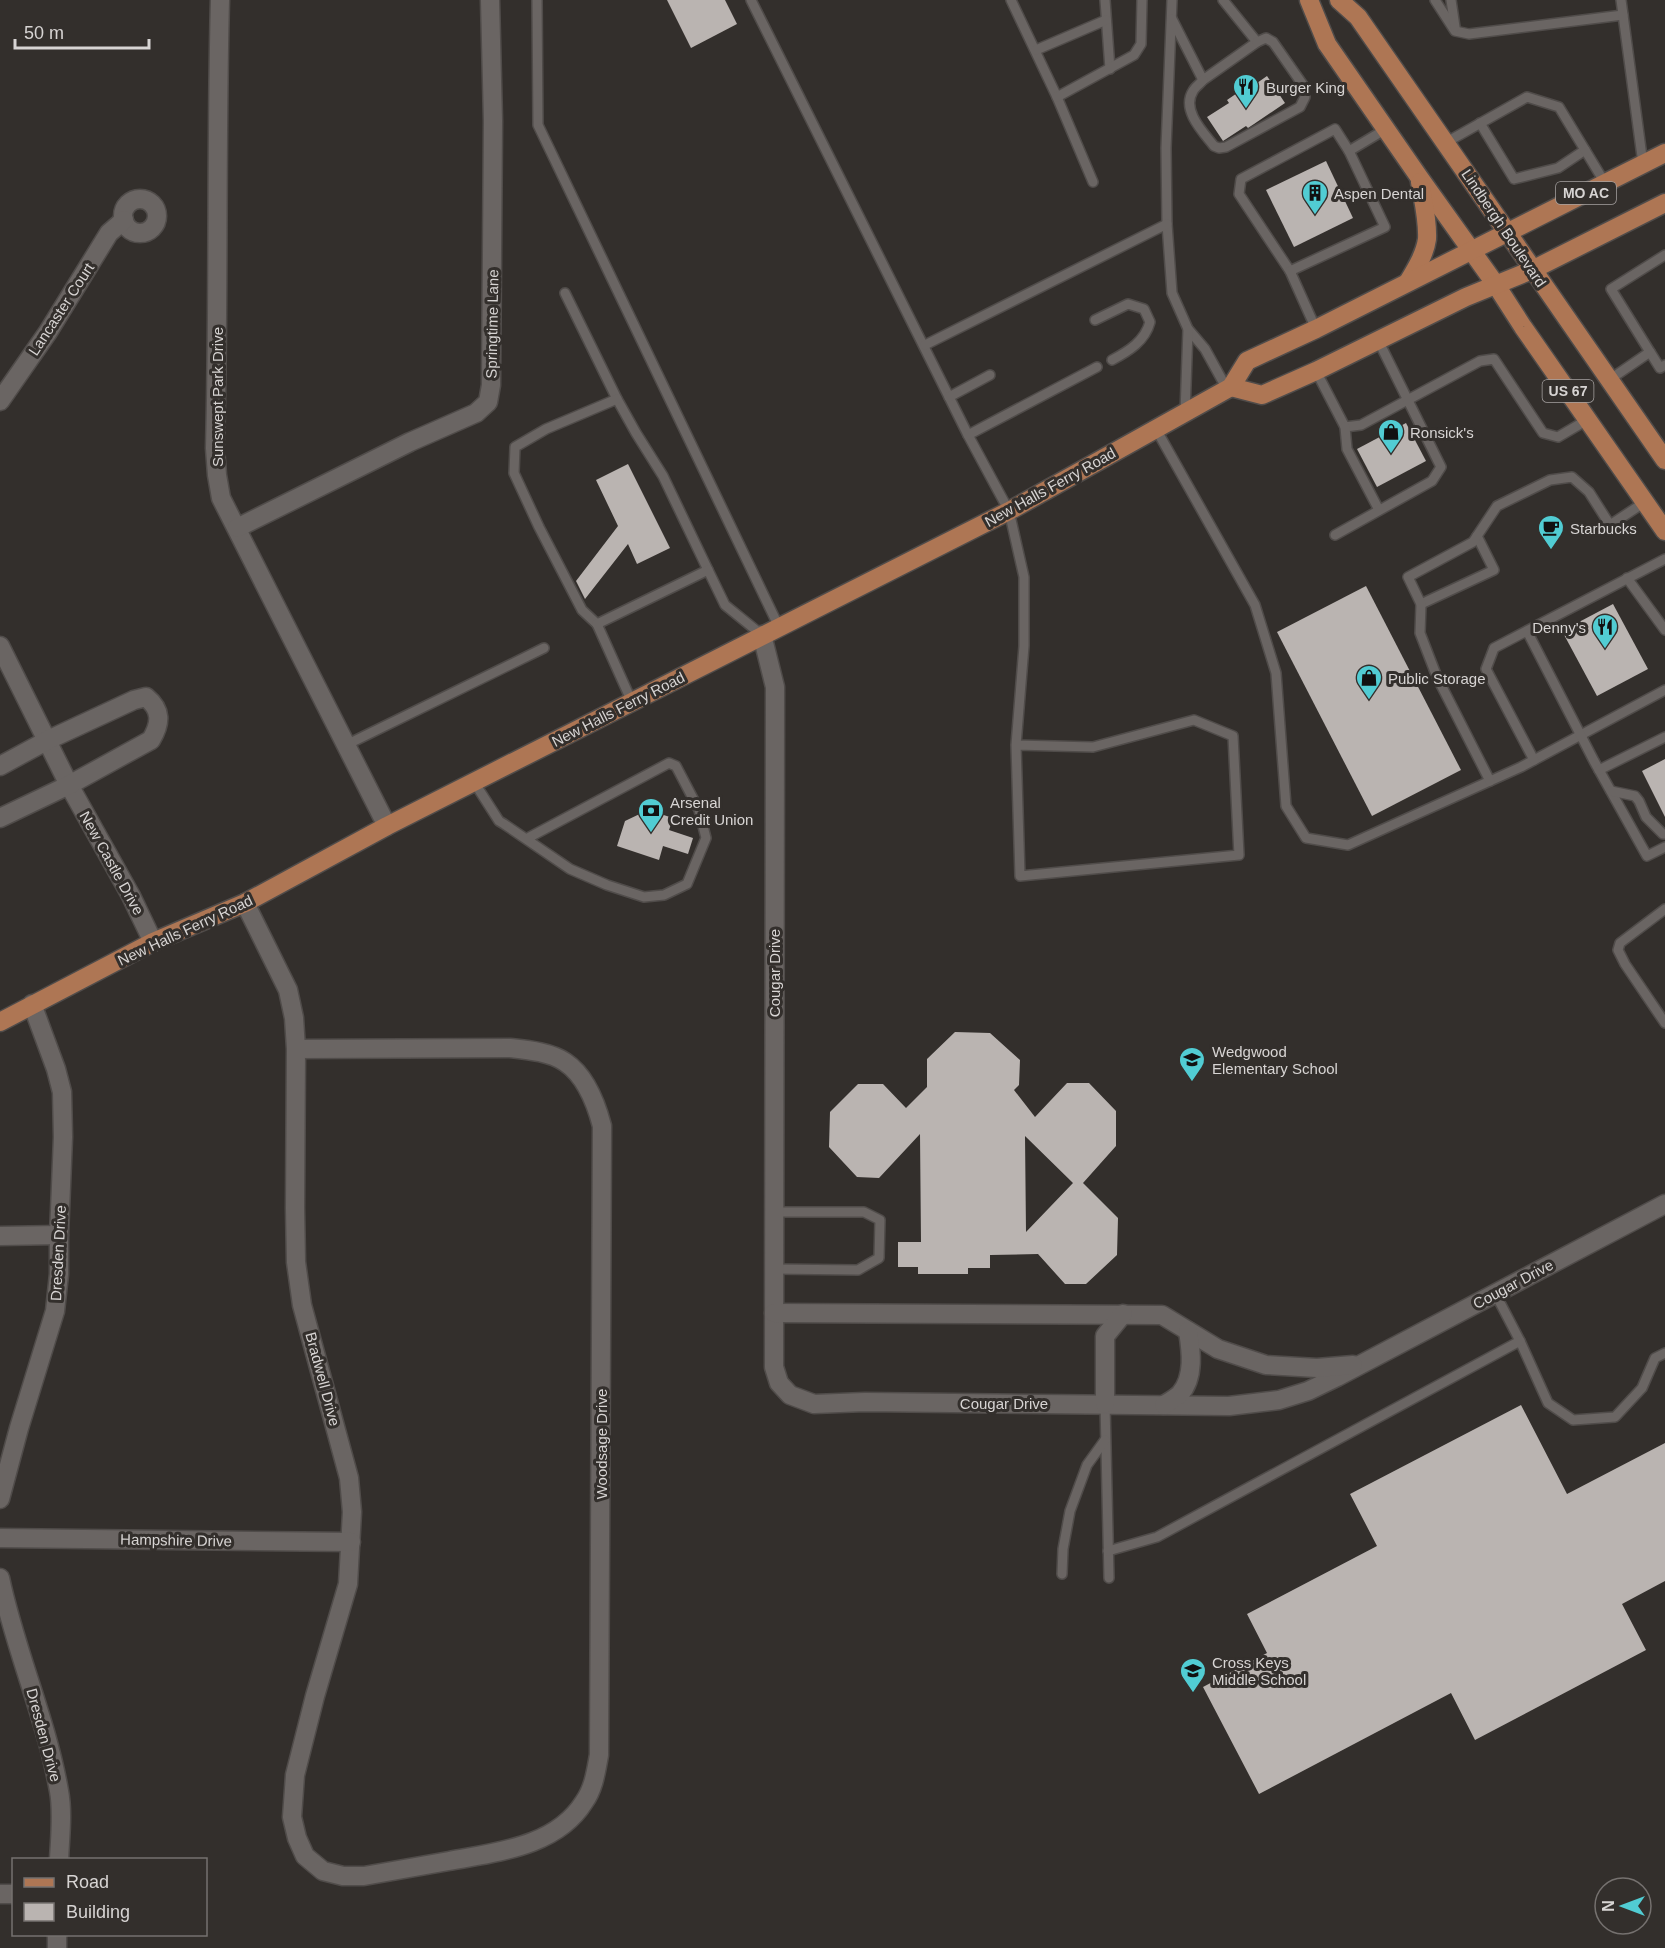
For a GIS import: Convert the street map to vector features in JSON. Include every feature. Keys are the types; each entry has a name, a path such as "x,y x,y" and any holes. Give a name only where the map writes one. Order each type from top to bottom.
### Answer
{"main road":[{"name":"US 67","path":"1309,0 1328,44 1665,531"},
{"name":"Lindbergh Boulevard","path":"1339,0 1358,17 1665,460"},
{"name":"New Halls Ferry Road","path":"0,1022 153,942 245,903 387,826 1009,511 1229,388 1247,361 1316,329 1665,153"},
{"path":"1408,282 1421,259 1427,239 1419,177"},
{"name":"MO AC","path":"1496,285 1664,206"},
{"path":"1229,388 1262,395 1466,297 1496,285"}],"street":[{"name":"Sunswept Park Drive","path":"220,0 215,448 221,498 387,826"},
{"name":"Springtime Lane","path":"237,528 410,442 476,412 488,402 491,385 493,273 490,0"},
{"name":"Lancaster Court","path":"0,401 48,332 109,233 124,220"},
{"name":"Cougar Drive","path":"762,635 775,687 774,1367 780,1383 790,1395 814,1404 865,1402 1229,1406 1279,1400 1308,1391 1665,1204"},
{"name":"New Castle Drive","path":"0,646 69,785 131,896 153,942"},
{"path":"0,766 48,740 134,700 146,697 155,704 158,728 151,740 69,785 0,818"},
{"name":"Bradwell Drive","path":"245,903 288,990 294,1018 296,1262 302,1305 349,1478 352,1512 348,1584 315,1696 295,1775 292,1817 297,1839 305,1856"},
{"name":"Dresden Drive","path":"0,1499 18,1428 55,1311 59,1274 63,1147 62,1092 32,1004"},
{"name":"Woodsage Drive","path":"296,1049 510,1048 537,1052 565,1062 584,1082 600,1116 603,1150 600,1755 594,1782 584,1803 569,1820 553,1832 504,1851 364,1876 343,1876 323,1871 305,1856"},
{"path":"0,1236 59,1235"},
{"name":"Cougar Drive","path":"774,1313 1162,1315 1218,1349 1266,1365 1317,1368 1361,1364"},
{"path":"1105,1404 1105,1336 1124,1314"},
{"path":"1164,1405 1180,1394 1187,1383 1191,1351 1188,1331"},
{"name":"Hampshire Drive","path":"0,1538 351,1542"},
{"name":"Dresden Drive","path":"0,1578 14,1634 46,1732 60,1793 59,1858"}],"lane":[{"path":"537,0 538,125 779,627"},
{"path":"751,0 968,435 1009,511 1024,577 1024,646 1016,745 1020,876 1239,855 1233,736 1194,720 1094,747 1016,745"},
{"path":"1105,0 1110,69"},
{"path":"1058,97 1134,55 1141,44 1142,0"},
{"path":"1172,0 1166,148 1167,224 1172,293 1188,329 1229,388"},
{"path":"1222,0 1257,42"},
{"path":"1435,0 1455,30 1469,34 1623,15"},
{"path":"1451,0 1455,30"},
{"path":"1621,0 1643,164"},
{"path":"1015,1 1093,182"},
{"path":"1172,19 1203,80"},
{"path":"1035,50 1107,20"},
{"path":"1266,38 1273,42 1303,85 1305,97 1300,107 1227,147 1219,148 1214,146 1192,116 1190,103 1193,91 1203,80 1257,42 1266,38"},
{"path":"1445,143 1527,96 1559,107 1605,183"},
{"path":"1480,123 1514,179 1558,168 1585,150"},
{"path":"1290,271 1385,227 1349,151 1335,129 1241,179 1239,194 1290,271 1316,329"},
{"path":"1349,151 1386,129"},
{"path":"925,345 1167,224"},
{"path":"1665,255 1611,289 1660,368 1665,365"},
{"path":"565,293 617,399 663,476 725,605 762,635"},
{"path":"1095,320 1128,304 1144,309 1150,322 1147,334 1127,352 1112,360"},
{"path":"1185,414 1188,329"},
{"path":"1335,535 1432,481 1441,467 1378,340"},
{"path":"1609,380 1650,352"},
{"path":"1345,427 1361,425 1480,361 1494,359 1543,433 1558,437 1587,420"},
{"path":"968,435 1097,368"},
{"path":"1316,371 1345,427 1347,449 1379,510"},
{"path":"949,397 990,375"},
{"path":"617,399 546,429 515,447 514,473 582,610 597,624 632,702"},
{"path":"1156,429 1255,605 1276,673 1287,806 1306,838 1348,845 1534,760 1665,690"},
{"path":"1490,781 1437,677 1420,633 1421,604 1408,577 1473,542 1497,506 1550,480 1572,477 1589,492 1610,525 1645,502"},
{"path":"1421,604 1494,570 1477,536"},
{"path":"1534,760 1486,669 1494,648 1665,559"},
{"path":"597,624 708,570"},
{"path":"1628,578 1665,630"},
{"path":"1527,631 1599,770 1647,856 1665,846"},
{"path":"346,745 544,648"},
{"path":"1599,770 1665,737"},
{"path":"474,782 499,821 570,869 607,885 644,897 664,896 687,884 706,838 699,810 676,766 669,763 526,839"},
{"path":"1611,791 1635,796 1646,817 1662,834 1665,834"},
{"path":"1665,909 1620,943 1618,950 1665,1023"},
{"path":"774,1212 864,1212 880,1220 879,1258 858,1270 774,1269"},
{"path":"1495,1293 1548,1403 1573,1420 1615,1417 1642,1388 1655,1358 1665,1353"},
{"path":"1108,1551 1157,1537 1520,1341"},
{"path":"1105,1404 1109,1578"},
{"path":"1062,1574 1063,1549 1070,1511 1088,1465 1105,1440"}],"building":[{"path":"667,0 725,0 737,24 691,48"},
{"name":"Burger King","path":"1267,76 1285,103 1248,128 1246,126 1223,141 1207,117 1229,103 1227,100 1246,87 1247,90"},
{"path":"1326,161 1353,218 1294,247 1266,190"},
{"name":"Ronsick's","path":"1406,423 1426,461 1377,487 1357,449"},
{"path":"628,464 670,548 637,564 628,544 585,599 576,581 618,526 596,480"},
{"name":"Public Storage","path":"1366,586 1461,770 1372,816 1277,632"},
{"name":"Denny's","path":"1613,604 1648,669 1597,696 1562,631"},
{"path":"1665,759 1665,817 1642,771"},
{"name":"Arsenal Credit Union","path":"648,810 673,818 669,830 693,838 688,854 663,846 659,860 617,846 625,821"},
{"path":"955,1032 990,1033 1020,1060 1019,1085 1014,1090 1035,1117 1067,1083 1089,1083 1116,1111 1116,1146 1083,1183 1118,1218 1117,1255 1086,1284 1065,1284 1038,1254 990,1255 990,1268 968,1268 968,1274 918,1274 918,1267 898,1267 898,1242 921,1242 920,1134 879,1178 857,1177 829,1147 830,1112 858,1084 883,1084 906,1108 927,1087 927,1059","holes":["1025,1136 1073,1183 1026,1232"]},
{"name":"Cross Keys Middle School","path":"1521,1405 1567,1494 1665,1443 1665,1581 1622,1604 1646,1650 1475,1740 1451,1693 1259,1794 1203,1687 1267,1653 1247,1614 1377,1546 1350,1494"}],"place":[{"name":"Burger King","path":"1246,110"},
{"name":"Aspen Dental","path":"1315,216"},
{"name":"Ronsick's","path":"1391,455"},
{"name":"Starbucks","path":"1551,551"},
{"name":"Denny's","path":"1605,650"},
{"name":"Public Storage","path":"1369,701"},
{"name":"Arsenal Credit Union","path":"651,834"},
{"name":"Wedgwood Elementary School","path":"1192,1083"},
{"name":"Cross Keys Middle School","path":"1193,1694"}]}
